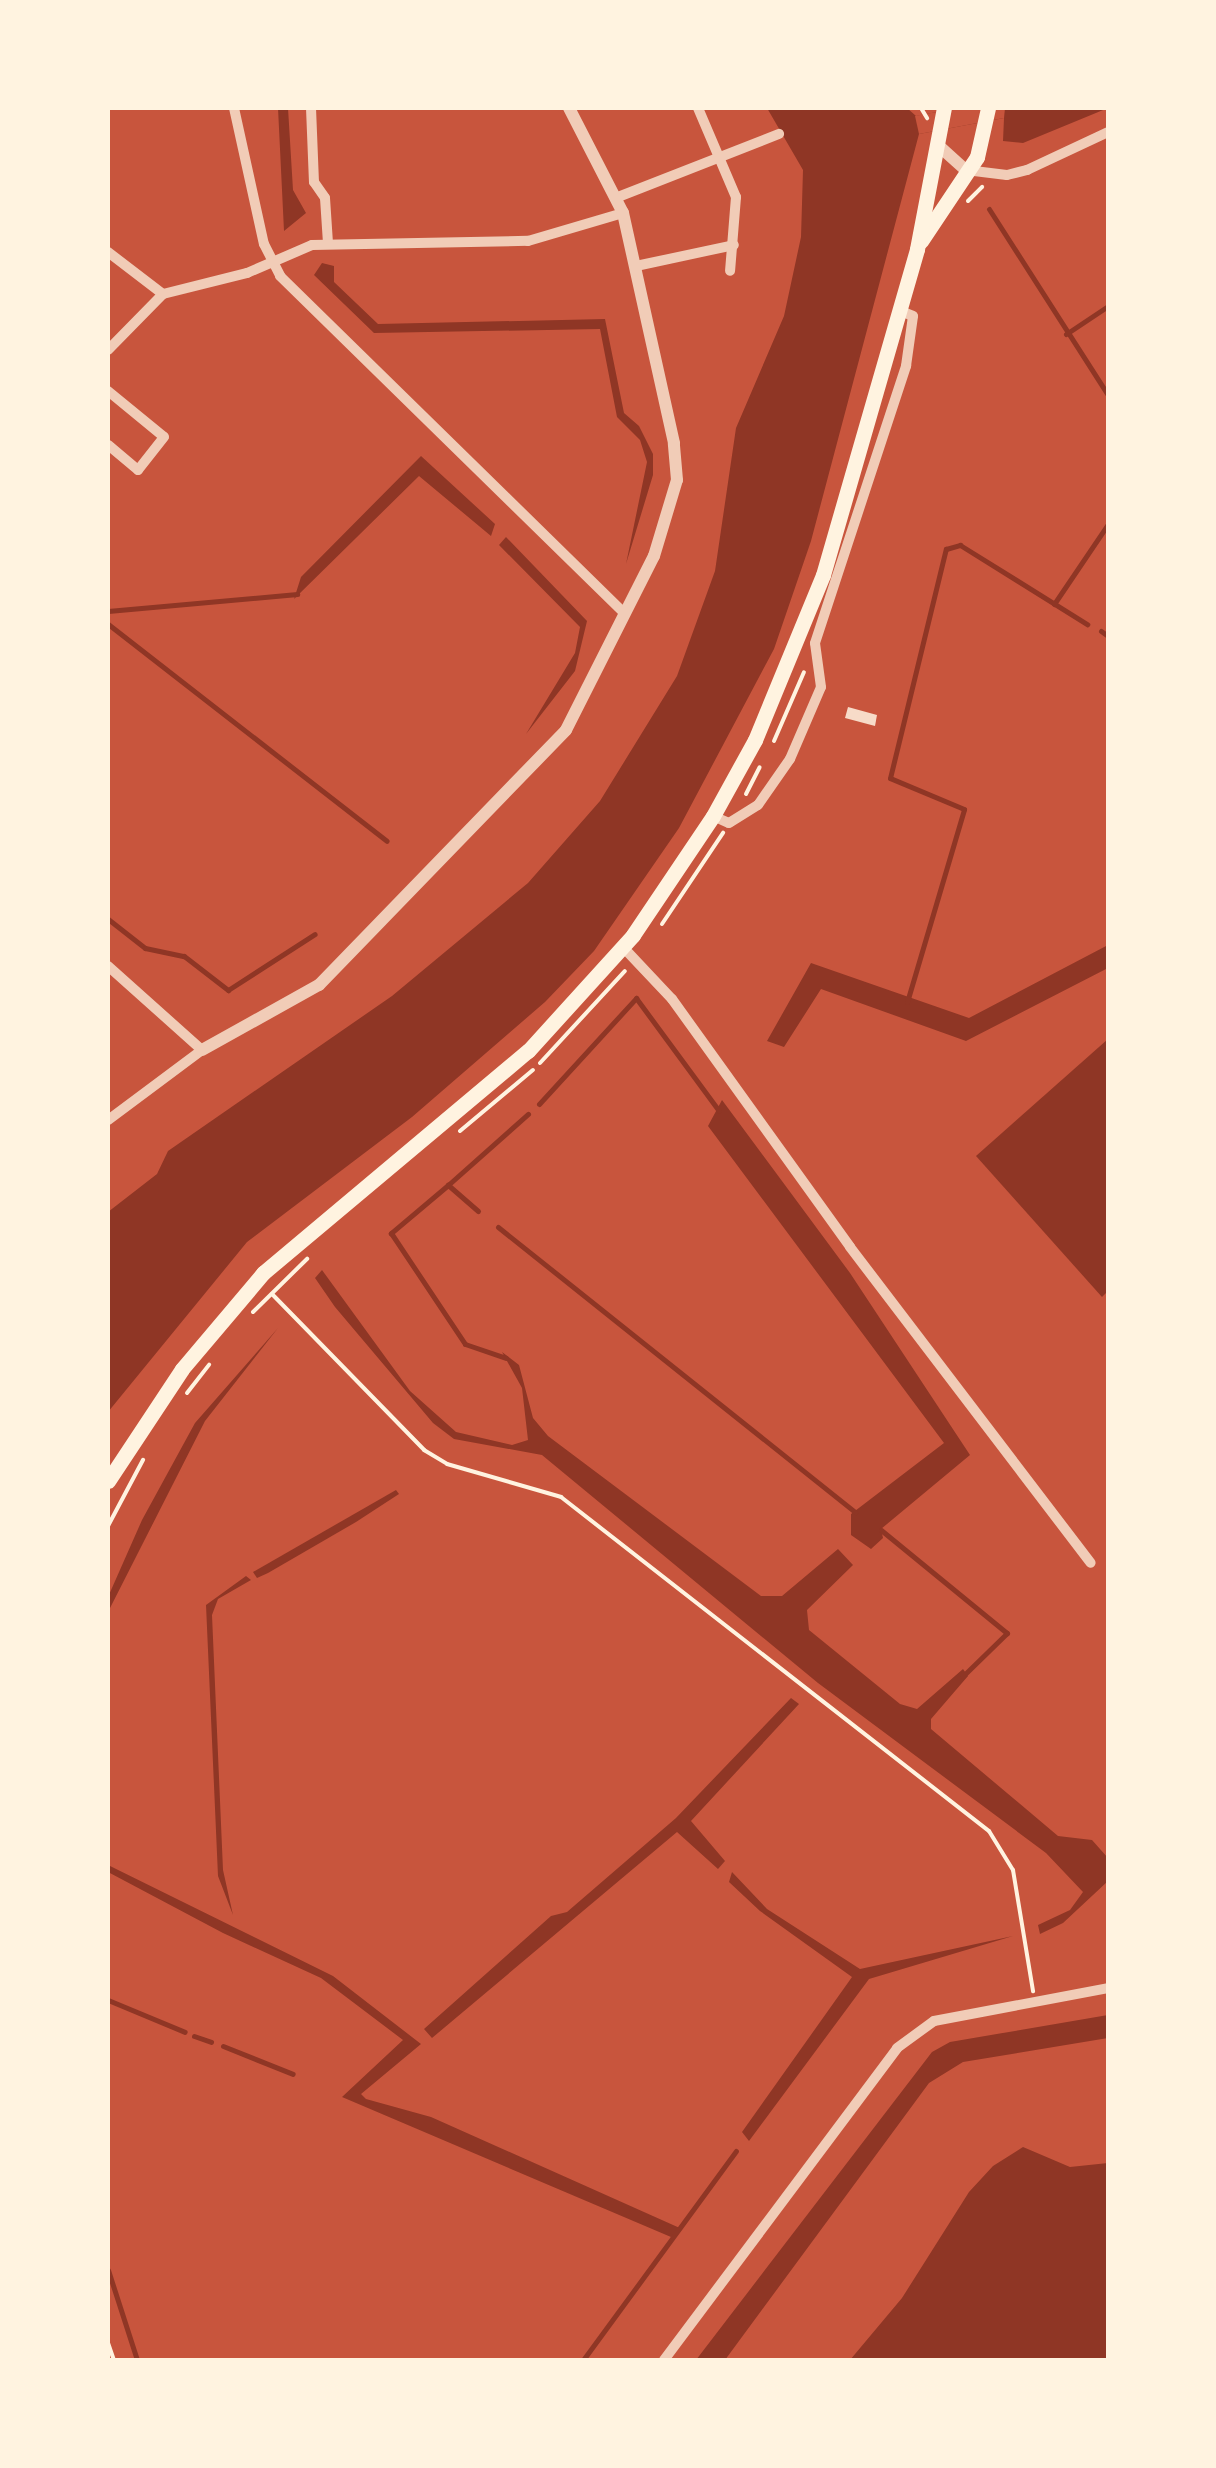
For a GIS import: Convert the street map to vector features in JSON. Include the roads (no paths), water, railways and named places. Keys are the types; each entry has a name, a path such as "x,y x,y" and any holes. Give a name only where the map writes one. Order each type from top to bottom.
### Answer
{"main road":[{"path":"108,1481 182,1369 263,1274 519,1059 622,946 713,816 755,740 816,593 916,249 944,109"},
{"path":"916,249 966,170 988,114"}],"street":[{"path":"234,108 272,261 311,308 624,614"},
{"path":"310,108 314,182 325,198 328,243"},
{"path":"108,1120 202,1050 319,984 542,756 585,699 666,524 678,467 636,266 618,198 569,108"},
{"path":"698,108 723,157 739,220 730,271"},
{"path":"941,138 966,170 991,174 1027,170 1108,132"},
{"path":"618,198 779,134"},
{"path":"108,350 162,294 328,243 528,240 623,213"},
{"path":"636,266 734,245"},
{"path":"108,252 162,294"},
{"path":"713,816 728,824 748,814 790,759 821,687 815,643 895,408 913,316 897,310"},
{"path":"108,391 164,437 138,470 108,446"},
{"path":"622,946 672,998 850,1247 1091,1563"},
{"path":"108,966 202,1050"},
{"path":"664,2360 897,2048 934,2020 1108,1988"}],"waterway":[{"path":"989,209 1108,395"},
{"path":"1066,334 1108,306"},
{"path":"1054,604 1108,524"},
{"path":"907,1002 964,809 890,778 946,549 960,545 1087,624"},
{"path":"108,611 297,594"},
{"path":"108,624 387,841"},
{"path":"1101,631 1108,636"},
{"path":"108,919 145,948 184,956 228,990 315,934"},
{"path":"539,1104 636,998 719,1111"},
{"path":"448,1185 528,1114"},
{"path":"478,1211 448,1185 391,1233 465,1344 506,1358"},
{"path":"498,1227 855,1512"},
{"path":"881,1530 1007,1633 963,1676"},
{"path":"108,2000 185,2032"},
{"path":"194,2036 211,2042"},
{"path":"223,2046 293,2074"},
{"path":"583,2360 736,2151"},
{"path":"108,2270 137,2360"}]}
